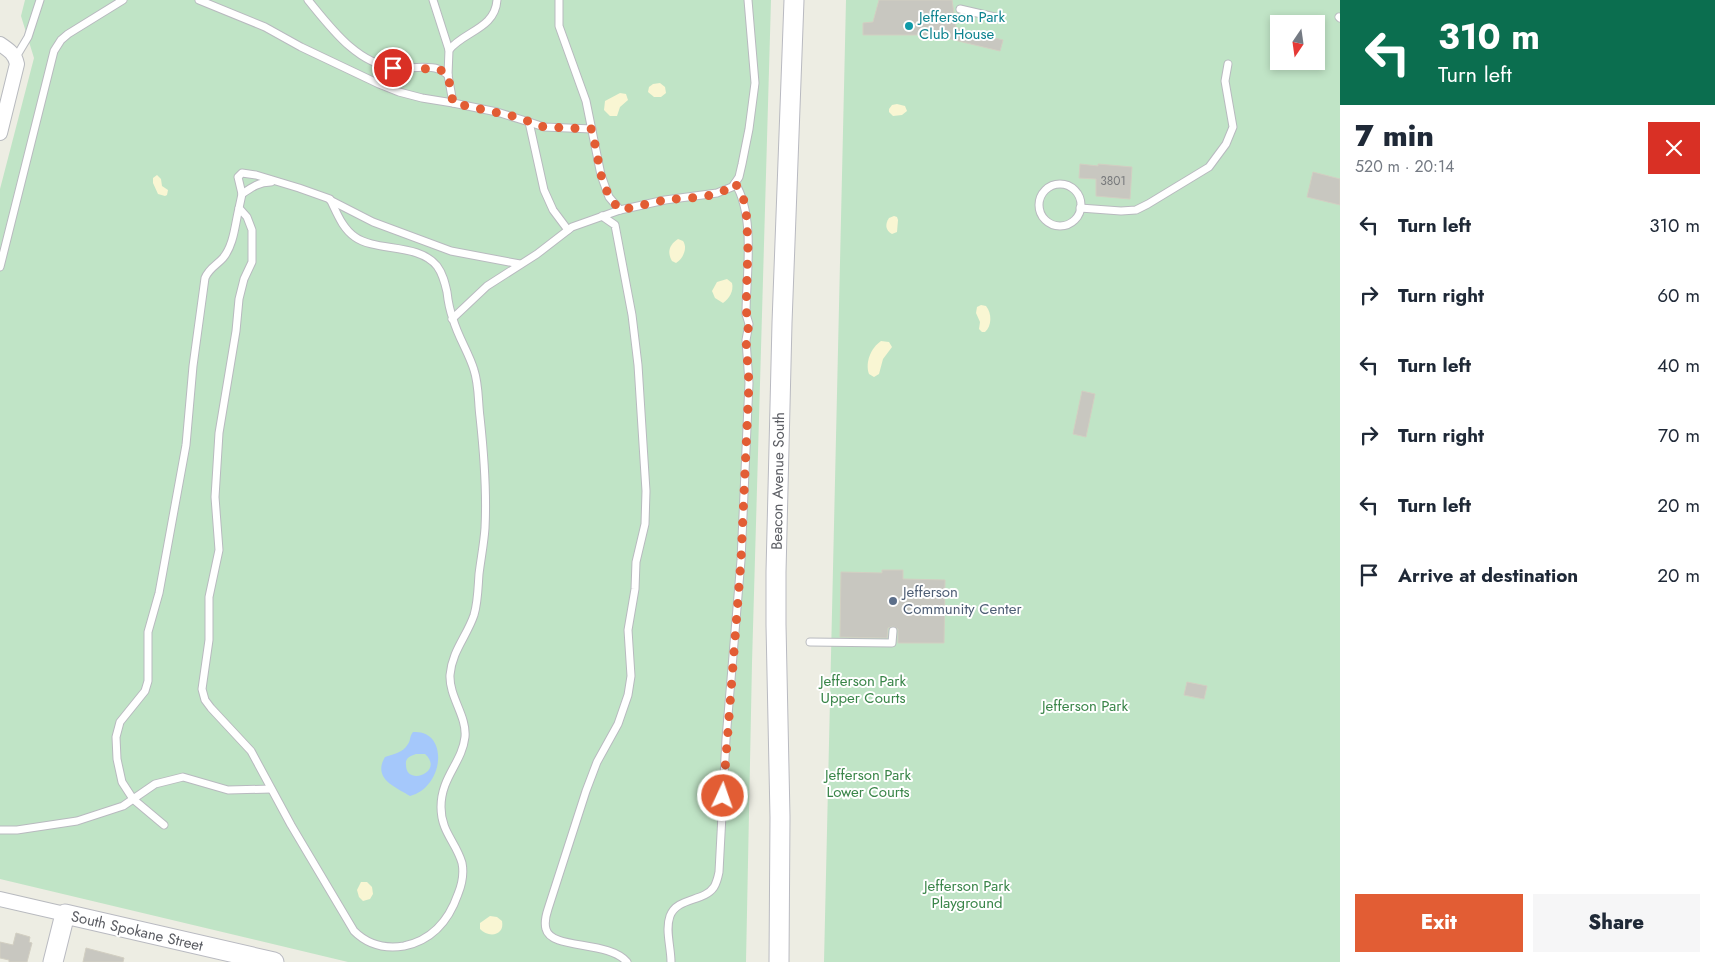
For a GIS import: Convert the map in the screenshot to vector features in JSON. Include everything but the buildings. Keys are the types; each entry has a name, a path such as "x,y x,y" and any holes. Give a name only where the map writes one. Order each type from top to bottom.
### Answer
{"main road":[{"name":"Beacon Avenue South","path":"779,962 780,817 776,625 777,543 782,322 794,0"},
{"name":"South Spokane Street","path":"65,914 219,956 274,962"},
{"path":"52,962 65,914"}],"street":[{"path":"0,44 16,57 18,64 0,133"},
{"name":"South Spokane Street","path":"0,899 65,914"}],"lane":[{"path":"16,57 28,37 40,0"},
{"path":"0,267 54,51 61,40 68,34 123,0"},
{"path":"199,0 265,27 302,47 386,86 422,98 496,112 544,127 592,129"},
{"path":"308,0 344,40 365,58 393,68 439,69 448,75"},
{"path":"433,0 449,50 448,75 453,103"},
{"path":"449,50 459,39 486,25 496,9 497,0"},
{"path":"559,0 559,26 586,101 601,175 609,197 620,210"},
{"path":"452,319 487,286 537,254 568,230 620,210 665,200 717,193 732,187 739,177 742,164 749,129 754,84 748,0"},
{"path":"960,9 999,18"},
{"path":"1080,208 1121,211 1136,210 1209,166 1226,144 1233,127 1225,81 1228,64"},
{"path":"529,122 544,190 553,210 568,230"},
{"path":"164,825 133,799 122,782 117,759 116,737 120,722 145,691 148,681 148,632 159,593 186,445 193,366 205,278 208,271 222,259 228,250 232,238 242,194 238,177 242,173 247,173 313,192 373,222 451,251 520,264"},
{"path":"242,194 263,182 276,182"},
{"path":"671,962 669,930 671,914 680,905 710,892 719,872 726,739 741,560 749,383 746,340 749,324 746,310 748,245 746,208 742,194 735,183"},
{"path":"1062,184 1068,186 1078,195 1080,208 1074,220 1061,226 1048,222 1040,211 1039,204 1044,192 1049,188 1062,184"},
{"path":"240,185 253,186"},
{"path":"239,208 247,217 252,230 252,262 244,279 239,298 236,331 219,433 215,497 220,550 209,597 209,640 202,689 205,700 211,708 251,751 271,789 354,931 364,940 385,947 412,944 425,939 433,933 449,916 461,887 462,863 442,819 442,794 444,785 461,752 465,734 451,688 450,677 455,652 474,615 485,530 485,462 475,371 452,319 444,279 437,266 427,258 414,252 357,239 340,221 330,199"},
{"path":"602,216 614,225 632,315 638,365 646,515 636,562 635,589 628,630 631,676 628,695 618,724 597,762 586,790 548,909 546,928 551,938 560,942 609,950 623,957 627,962"},
{"path":"810,642 892,643 893,631"},
{"path":"0,830 26,829 77,820 106,812 123,806 155,784 183,777 228,790 271,789"}],"green space":[{"path":"25,0 771,0 752,663 746,962 348,962 0,879 0,189 34,58 21,16"},
{"name":"Jefferson Park","path":"846,0 1340,0 1340,962 824,962"}],"sand":[{"path":"660,83 665,87 666,93 661,97 654,97 648,92 649,87"},
{"path":"620,93 626,94 628,100 620,107 617,116 610,116 604,110 605,101"},
{"path":"892,105 905,106 907,111 902,115 893,116 889,109"},
{"path":"157,175 161,179 162,186 168,190 165,196 158,194 153,183 153,178"},
{"path":"894,216 898,220 897,232 892,234 888,231 886,225 889,218"},
{"path":"678,239 683,241 685,250 683,256 676,263 672,261 669,252 671,246"},
{"path":"727,279 732,283 732,292 723,303 715,298 712,291 717,282"},
{"path":"981,305 986,306 990,316 990,323 985,332 979,329 980,322 976,313 977,307"},
{"path":"881,341 889,342 892,347 883,359 879,374 874,377 869,374 868,360 872,351"},
{"path":"361,882 367,882 372,887 373,894 370,899 363,901 359,897 357,890"},
{"path":"490,916 497,917 502,921 501,930 495,934 487,934 480,929 480,923"}],"water":[{"path":"413,732 425,734 433,739 437,749 438,760 436,771 430,782 422,791 410,796 387,781 381,771 385,757 398,753 406,747","holes":["416,754 425,754 430,761 428,771 417,776 408,772 407,759"]}],"place":[{"name":"Jefferson Park Club House","path":"909,26"},
{"name":"Jefferson Community Center","path":"893,601"}],"route":[{"path":"393,68 439,69 448,75 453,103 517,117 544,127 592,129 601,175 609,197 620,210 665,200 717,193 732,187 735,183 742,194 746,208 747,229 748,306 746,314 749,324 746,340 749,360 749,383 741,560 723,796"}],"park label":[{"name":"Jefferson Park Upper Courts","path":"863,690"},
{"name":"Jefferson Park Lower Courts","path":"868,784"},
{"name":"Jefferson Park Playground","path":"967,894"}]}
